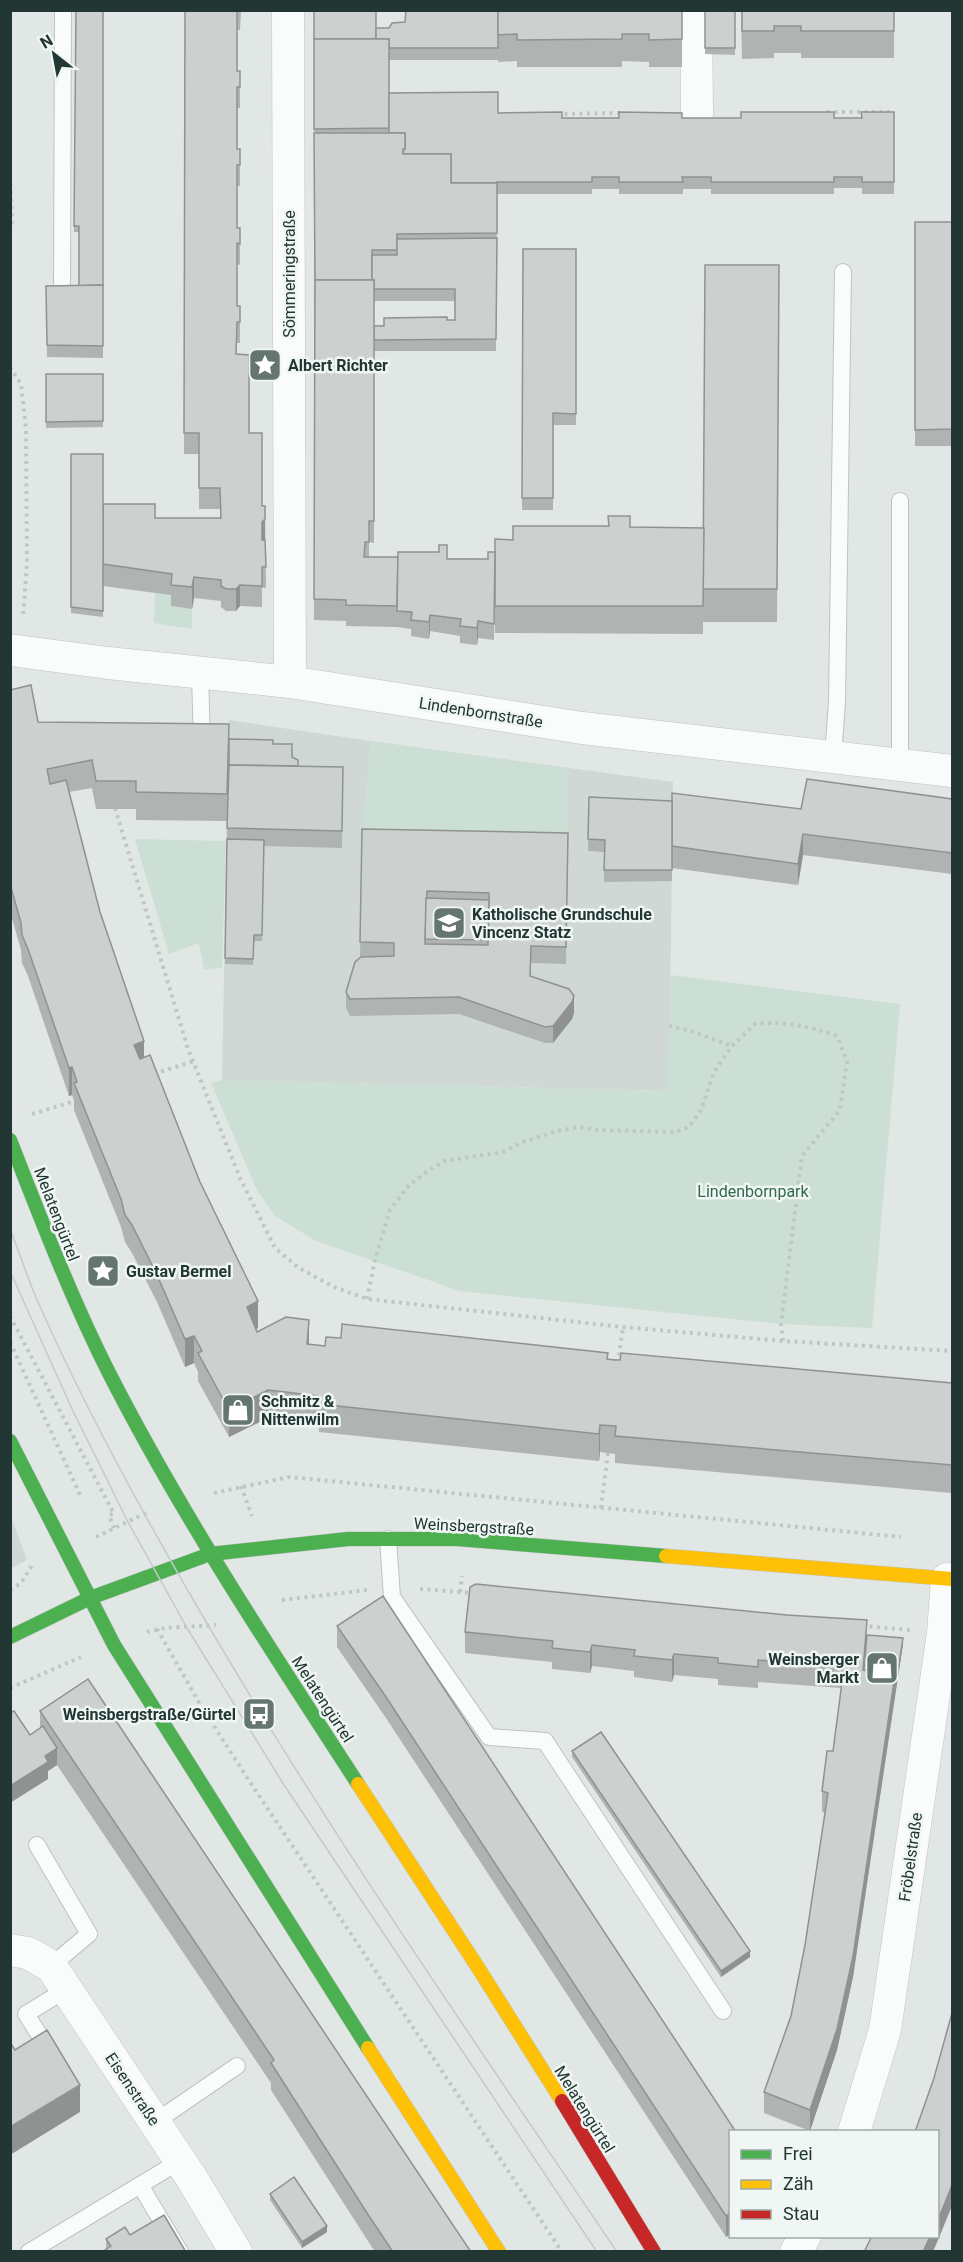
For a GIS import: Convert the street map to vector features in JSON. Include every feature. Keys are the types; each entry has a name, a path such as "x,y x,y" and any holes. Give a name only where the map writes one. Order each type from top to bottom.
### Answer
{"main road":[{"name":"Melatengürtel","path":"10,1140 60,1269 89,1332 127,1407 210,1554 485,1978 654,2252"},
{"path":"10,1441 114,1645 499,2252"},
{"name":"Weinsbergstraße","path":"10,1636 90,1598 210,1554 348,1539 457,1539 950,1579"}],"street":[{"name":"Sömmeringstraße","path":"288,10 290,682"},
{"path":"696,10 697,113"},
{"name":"Lindenbornstraße","path":"15,651 290,682 582,728 952,771"},
{"name":"Fröbelstraße","path":"855,2130 885,2030 950,1579"},
{"name":"Eisenstraße","path":"10,1950 28,1953 59,1978 155,2122 236,2252"},
{"path":"796,2252 804,2238"}],"lane":[{"path":"62,282 63,10"},
{"path":"833,757 837,702 843,272"},
{"path":"900,501 900,765"},
{"path":"200,673 202,751"},
{"path":"388,1539 392,1597 489,1737 545,1741 723,2011"},
{"path":"37,1845 89,1934 59,1978 26,2014 58,2064"},
{"path":"155,2122 237,2066"},
{"path":"29,2252 180,2161"},
{"path":"140,2185 180,2252"}],"path":[{"path":"10,176 12,220 10,231"},
{"path":"10,367 21,384 26,429 27,563 15,651"},
{"path":"115,808 194,1061 240,1178 275,1248 299,1268 333,1287 367,1299 623,1327 783,1341 952,1352"},
{"path":"367,1299 390,1210 409,1185 428,1171 444,1161 503,1152 557,1131 579,1127 595,1130 676,1132 689,1127 701,1110 714,1072 732,1046 756,1023 779,1022 807,1026 837,1036 847,1061 840,1110 802,1156 781,1324 783,1341"},
{"path":"669,1026 691,1030 732,1046"},
{"path":"148,1076 194,1061"},
{"path":"21,1117 75,1101"},
{"path":"10,1316 114,1514 109,1515 114,1528"},
{"path":"618,1367 623,1327"},
{"path":"10,1342 84,1503"},
{"path":"601,1508 608,1453"},
{"path":"65,1552 114,1528 180,1502 241,1486 289,1477 906,1538"},
{"path":"94,1525 99,1536"},
{"path":"460,1592 462,1576"},
{"path":"10,1689 64,1662 156,1628 172,1629 224,1624 213,1607 392,1588 484,1594"},
{"path":"852,1625 943,1632"},
{"path":"156,1628 201,1706 250,1782 562,2252"}],"shaded area":[{"name":"Katholische Grundschule Vincenz Statz","path":"229,720 673,782 669,1091 222,1080"},
{"path":"11,1517 27,1560 10,1568"}],"green space":[{"path":"155,593 172,595 171,606 192,609 192,629 154,623"},
{"path":"370,741 567,768 568,850 362,846"},
{"path":"135,839 226,841 222,968 204,969 199,943 169,954"},
{"name":"Lindenbornpark","path":"671,975 900,1004 872,1328 781,1324 460,1291 316,1241 275,1216 257,1190 211,1083 222,1080 668,1091"}],"building":[{"path":"76,10 103,10 103,285 79,286 79,226 74,226"},
{"path":"185,10 237,10 237,71 240,71 240,87 237,87 237,149 240,149 240,165 237,165 237,228 240,228 240,244 237,243 237,306 240,306 240,322 237,322 236,354 249,355 249,433 262,433 262,506 265,506 265,519 262,522 262,540 265,540 266,567 262,567 262,586 240,585 236,589 226,589 221,586 221,580 194,577 192,587 171,585 172,574 103,564 103,504 155,504 155,518 221,518 220,488 199,488 199,433 184,433"},
{"path":"314,10 376,10 376,39 314,39"},
{"path":"406,10 498,10 498,48 389,48 389,39 376,39 376,28 389,28 392,23 405,22"},
{"path":"498,10 682,10 682,39 649,40 649,34 622,34 622,39 517,40 517,34 498,35"},
{"path":"705,10 735,10 735,48 705,48"},
{"path":"742,10 894,10 894,31 801,31 801,26 774,26 774,31 742,31"},
{"path":"314,39 389,39 389,128 314,129"},
{"path":"498,92 498,113 562,112 562,118 619,118 619,112 682,113 682,118 741,118 741,112 834,112 834,118 862,118 861,112 894,112 894,182 862,182 862,177 834,177 834,182 711,182 711,177 682,177 683,182 619,182 619,177 592,177 592,182 451,183 451,154 403,154 405,133 389,133 389,93"},
{"path":"314,133 405,133 403,154 451,154 451,183 497,183 497,233 397,234 397,250 372,250 372,280 315,280"},
{"path":"915,222 952,222 952,429 915,430"},
{"path":"497,238 496,339 374,340 374,326 384,326 384,318 447,317 447,320 455,320 455,289 374,289 372,255 397,255 397,239"},
{"path":"523,249 576,249 576,414 553,413 553,498 522,498"},
{"path":"705,265 779,265 777,589 703,589"},
{"path":"315,280 374,280 374,521 369,521 369,542 365,542 364,557 398,557 397,606 346,605 346,600 314,599"},
{"path":"103,285 103,346 47,345 46,286"},
{"path":"46,374 103,374 103,421 46,422"},
{"path":"71,454 103,454 103,611 71,607"},
{"path":"608,516 630,516 630,527 704,528 703,606 495,606 495,539 513,540 513,526 609,526"},
{"path":"439,545 447,545 447,559 488,559 488,552 495,552 494,624 478,621 477,628 460,626 461,619 430,615 429,622 411,620 412,612 397,611 398,552 439,552"},
{"path":"31,685 38,722 229,724 227,794 136,792 136,781 96,781 92,760 47,769 50,784 66,780 100,912 144,1041 134,1045 140,1059 150,1055 200,1182 258,1301 247,1307 257,1332 286,1317 309,1320 307,1344 325,1346 326,1337 341,1338 342,1324 608,1353 607,1359 615,1360 620,1360 621,1353 952,1383 952,1465 615,1436 616,1426 600,1425 599,1434 319,1404 319,1396 268,1390 229,1410 198,1353 202,1351 194,1336 185,1339 157,1275 125,1215 121,1199 74,1083 77,1082 72,1067 69,1068 22,935 10,884 10,690"},
{"path":"229,739 273,740 273,744 292,744 292,757 298,760 298,766 229,765"},
{"path":"229,765 343,767 342,831 227,828"},
{"path":"807,779 952,799 952,853 803,834 798,864 672,846 672,793 801,809"},
{"name":"Katholische Grundschule Vincenz Statz","path":"589,797 672,801 672,870 604,870 605,840 588,839"},
{"path":"362,829 568,833 566,947 531,946 530,976 569,989 574,996 572,1002 553,1026 545,1027 459,997 350,999 346,992 355,962 361,957 394,956 394,943 360,942","holes":["427,891 489,893 488,945 425,944"]},
{"path":"227,839 264,840 262,935 254,935 253,959 225,958"},
{"path":"426,898 489,900 488,940 425,939"},
{"path":"476,1584 787,1615 867,1620 863,1670 895,1675 853,1956 837,2029 810,2110 764,2092 791,2016 805,1945 828,1793 822,1791 827,1751 833,1751 844,1667 758,1660 758,1667 718,1663 718,1658 674,1654 672,1660 634,1656 635,1650 592,1645 590,1652 552,1648 553,1641 465,1632 470,1587"},
{"path":"383,1596 735,2130 729,2130 729,2214 726,2216 386,1697 337,1626"},
{"name":"Weinsberger Markt","path":"867,1635 903,1638 895,1690 895,1675 864,1670"},
{"path":"88,1679 471,2252 393,2252 271,2063 274,2060 40,1711"},
{"path":"14,1711 30,1735 43,1726 57,1748 45,1756 48,1762 10,1786 10,1713"},
{"path":"601,1732 750,1951 721,1971 572,1751"},
{"path":"952,2013 952,2185 939,2218 939,2130 916,2130 934,2078"},
{"path":"47,2030 80,2085 10,2127 10,2042 15,2050"},
{"path":"294,2177 327,2226 302,2242 270,2194"},
{"path":"164,2215 186,2252 102,2252 111,2246 106,2239 125,2227 130,2235"},
{"path":"871,2238 929,2238 923,2252 864,2252"}],"tram line":[{"path":"10,1229 34,1293 77,1385 140,1506 208,1625 305,1785 459,2019 617,2252"},
{"path":"10,1271 72,1409 128,1522 187,1628 284,1785 597,2252"}],"traffic: fast":[{"path":"10,1140 82,1316 137,1426 228,1582 358,1784"},
{"path":"10,1441 114,1645 368,2048"},
{"path":"10,1637 90,1598 210,1554 348,1539 457,1539 666,1556"}],"traffic: slow":[{"path":"666,1556 952,1579"},
{"path":"358,1784 562,2101"},
{"path":"368,2048 499,2252"}],"traffic: jam":[{"path":"562,2101 654,2252"}],"place":[{"name":"Albert Richter","path":"265,365"},
{"name":"Katholische Grundschule Vincenz Statz","path":"449,923"},
{"name":"Gustav Bermel","path":"103,1271"},
{"name":"Schmitz & Nittenwilm","path":"238,1410"},
{"name":"Weinsberger Markt","path":"882,1668"},
{"name":"Weinsbergstraße/Gürtel","path":"259,1714"}]}
